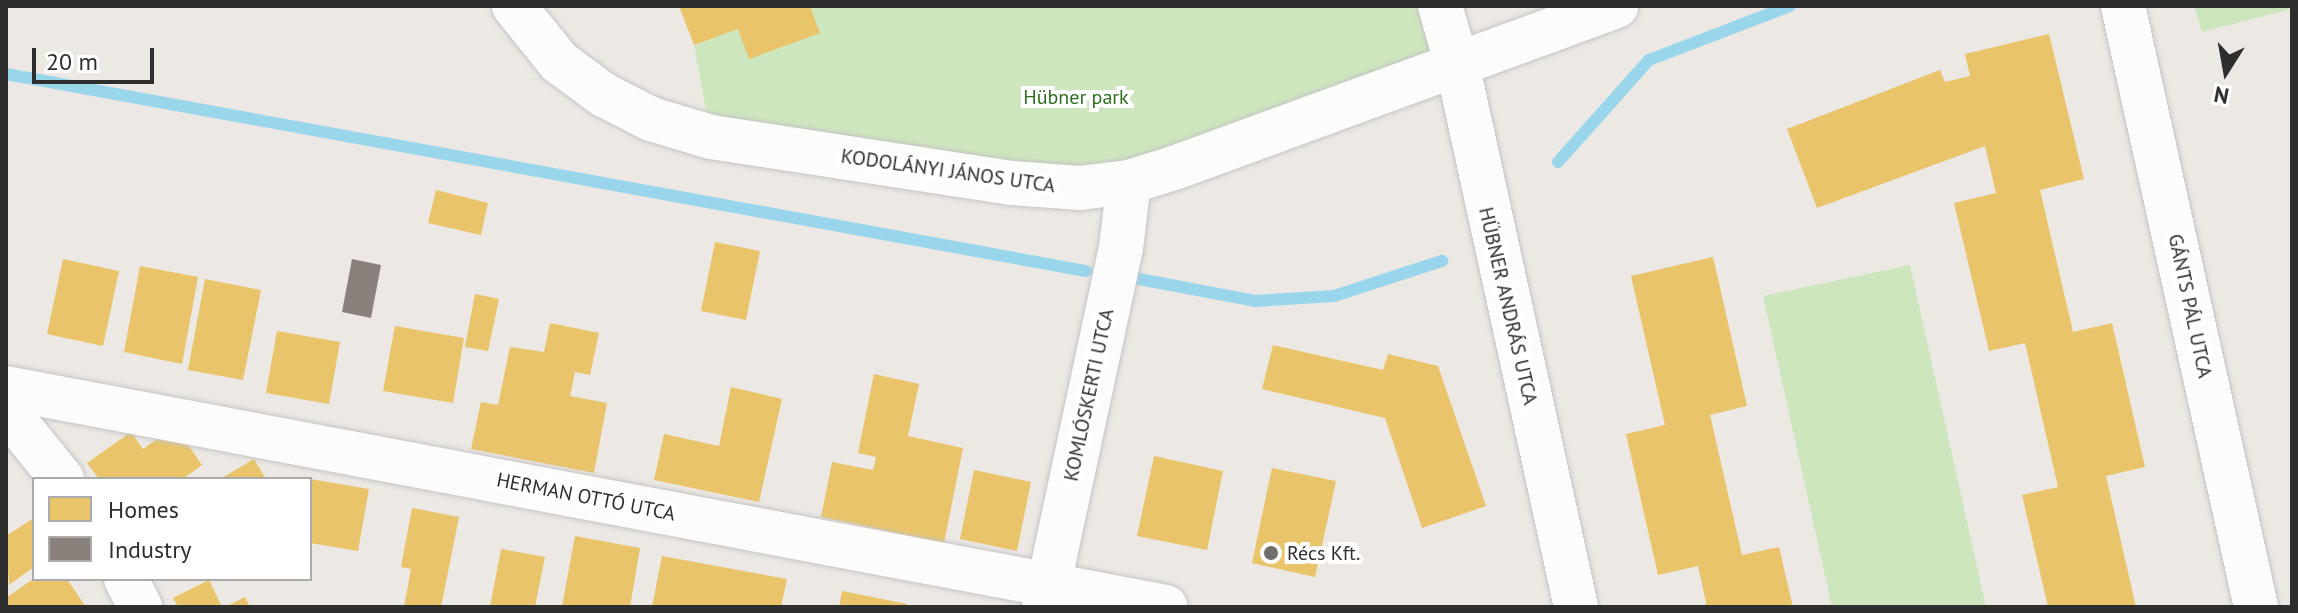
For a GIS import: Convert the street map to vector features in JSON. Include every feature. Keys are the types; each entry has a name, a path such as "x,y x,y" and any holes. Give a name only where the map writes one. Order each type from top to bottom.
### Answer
{"street":[{"name":"KODOLÁNYI JÁNOS UTCA","path":"514,6 559,62 604,95 651,119 711,137 1031,185 1080,188 1129,182 1458,68"},
{"name":"HÜBNER ANDRÁS UTCA","path":"1440,6 1458,68 1576,607"},
{"path":"1458,68 1616,6"},
{"name":"GÁNTS PÁL UTCA","path":"2123,6 2256,607"},
{"name":"KOMLÓSKERTI UTCA","path":"1046,595 1121,248 1129,182"},
{"name":"HERMAN OTTÓ UTCA","path":"6,388 1046,595 1166,607"},
{"path":"6,410 60,477"},
{"path":"127,581 140,607"}],"green space":[{"name":"Hübner park","path":"810,6 1440,6 1458,68 1151,175 711,137 694,45 738,29 749,58 820,33"},
{"path":"2194,6 2292,6 2292,9 2202,32"},
{"path":"1910,265 1986,607 1832,607 1763,296"}],"building: Homes":[{"path":"679,6 810,6 820,33 749,59 738,29 694,45"},
{"path":"2049,34 2084,179 2040,190 2073,332 2112,323 2145,467 2106,476 2136,607 2048,607 2022,495 2058,487 2025,343 1989,351 1954,203 1996,193 1985,146 1817,208 1787,129 1940,70 1945,82 1970,76 1965,54"},
{"path":"436,190 488,203 481,235 428,223"},
{"path":"715,242 760,251 746,320 701,311"},
{"path":"1713,257 1747,406 1710,415 1742,555 1779,547 1793,607 1707,607 1698,566 1658,575 1626,434 1665,425 1631,276"},
{"path":"63,259 119,271 103,346 47,334"},
{"path":"140,266 198,277 182,364 124,352"},
{"path":"205,279 261,290 243,380 188,370"},
{"path":"475,294 499,299 488,351 465,347"},
{"path":"550,323 599,333 590,375 575,372 570,396 607,403 594,473 471,449 481,402 498,405 510,347 544,352"},
{"path":"395,326 464,338 453,403 383,391"},
{"path":"277,331 340,342 329,404 266,393"},
{"path":"1273,345 1383,370 1388,354 1438,366 1486,506 1422,528 1385,418 1262,389"},
{"path":"874,374 919,384 908,436 963,448 944,543 821,517 832,462 873,470 876,457 858,453"},
{"path":"731,387 782,399 759,502 654,480 664,434 719,446"},
{"path":"175,426 202,465 186,477 98,477 87,463 131,432 143,449"},
{"path":"1154,456 1223,471 1207,550 1137,536"},
{"path":"254,459 265,477 223,477"},
{"path":"1272,468 1336,481 1315,577 1252,563"},
{"path":"974,470 1031,482 1017,551 960,539"},
{"path":"312,479 369,489 358,551 312,543"},
{"path":"412,508 459,517 441,607 404,607 411,569 401,567"},
{"path":"32,519 32,568 9,585 6,536"},
{"path":"575,536 640,548 630,607 562,606"},
{"path":"501,549 545,557 535,607 490,607"},
{"path":"662,556 787,579 781,607 652,607"},
{"path":"32,580 68,581 86,607 8,607 6,598"},
{"path":"209,581 222,607 178,607 173,598"},
{"path":"842,591 907,604 906,607 839,607"},
{"path":"245,597 250,607 225,607"}],"building: Industry":[{"path":"352,259 381,265 371,318 342,312"}],"waterway":[{"path":"1558,162 1649,60 1790,6"},
{"path":"6,74 1086,271"},
{"path":"1139,279 1255,301 1334,296 1442,261"}],"place":[{"name":"Récs Kft.","path":"1271,553"}]}
